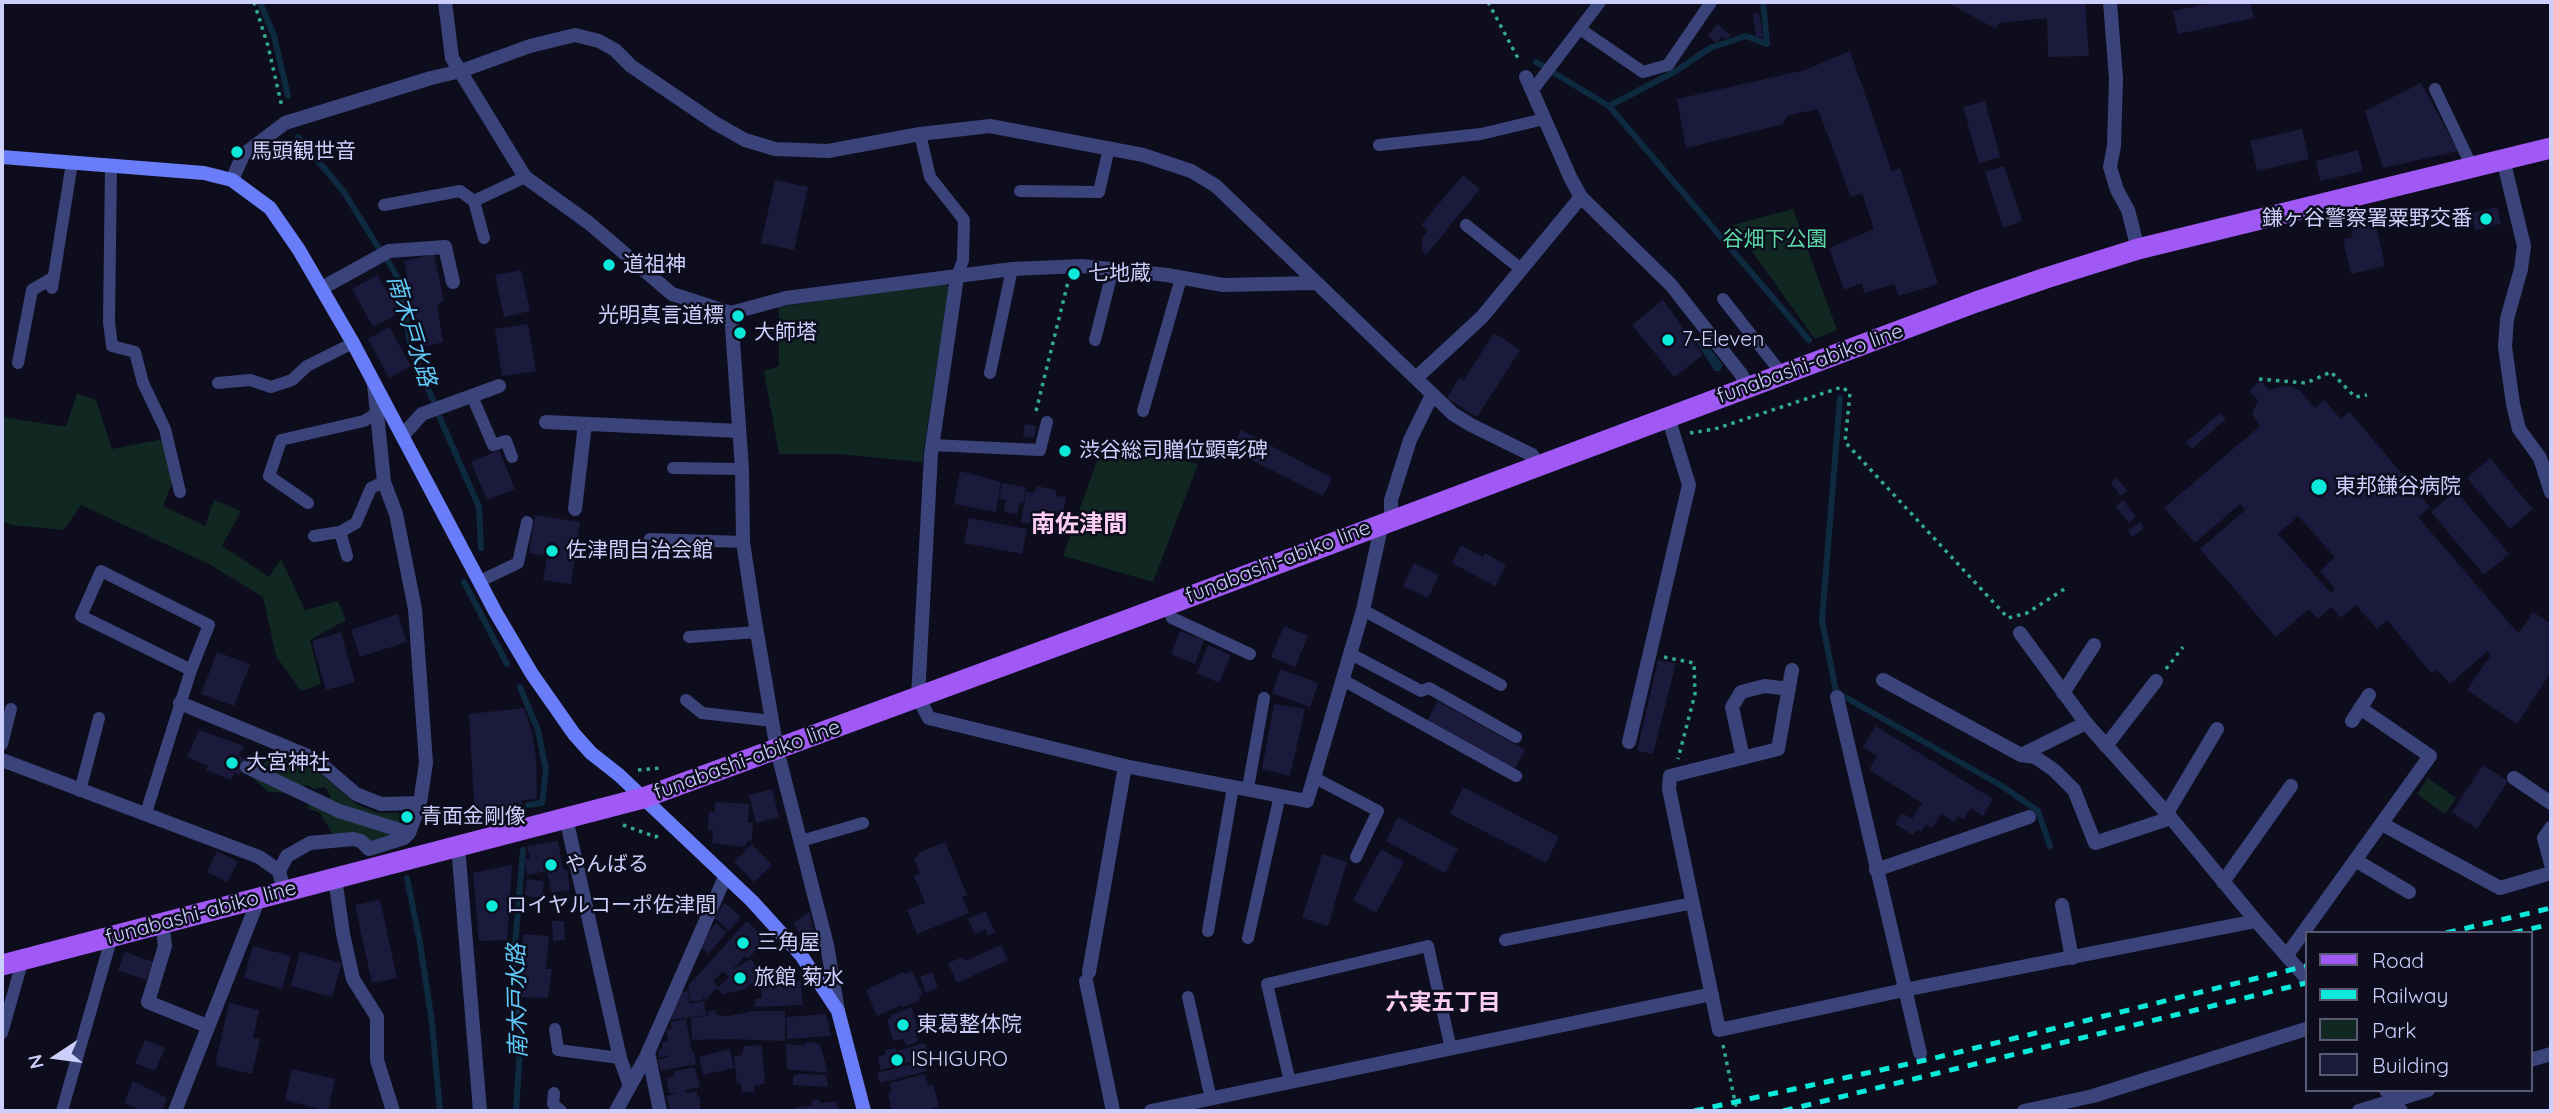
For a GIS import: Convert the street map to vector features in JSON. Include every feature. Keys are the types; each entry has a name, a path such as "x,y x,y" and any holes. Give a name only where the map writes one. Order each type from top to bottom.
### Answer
{"main road":[{"name":"funabashi-abiko line","path":"2,965 259,898 281,881 335,878 643,798 1537,466 1671,427 1748,387 1976,302 2138,249 2551,148"}],"street":[{"path":"445,2 452,58 525,177 589,223 672,294 731,313 786,298 1012,269 1072,267 1113,269 1223,285 1315,283"},
{"path":"2110,2 2116,78 2114,146 2110,167 2117,190 2128,210 2138,249"},
{"path":"232,180 243,155 285,123 461,71 530,46 575,35 599,41 615,50 631,66 715,123 745,140 775,149 828,151 920,134 990,126 1143,155 1191,171 1216,186 1453,414 1532,455 1537,466"},
{"path":"1526,77 1581,197 1671,285 1741,374 1748,387"},
{"path":"2,157 204,173 232,180 261,201 281,221 374,380 532,674 574,734 752,901 801,955 838,1011"},
{"path":"2503,159 2524,246 2521,269 2507,319 2505,347 2513,404 2519,429 2540,458 2551,492"},
{"path":"1416,378 1482,317 1581,197"},
{"path":"322,288 389,251 445,247 453,282"},
{"path":"957,277 932,445 918,696 929,718 1125,765 1307,801 1363,610 1391,500 1410,440 1432,395"},
{"path":"731,313 742,469 743,542 757,632 777,750 829,954 838,1011 864,1111"},
{"path":"281,881 287,856 310,843 353,839 361,841 369,849 376,849 410,833 420,803 426,763 415,609 396,514 384,482 374,380"},
{"path":"403,435 422,414 499,386"},
{"path":"546,422 739,431"},
{"path":"575,509 585,424"},
{"path":"1629,742 1689,485 1671,427"},
{"path":"2020,634 2086,723 2304,976"},
{"path":"2063,693 2094,645"},
{"path":"1792,670 1778,749 1670,776 1669,789 1719,1030 1904,990 2256,921"},
{"path":"1883,680 2021,755 2035,757 2054,770 2074,790 2095,843 2169,816 2217,729"},
{"path":"2106,746 2156,681"},
{"path":"1743,758 1732,707 1741,692 1765,686 1788,688"},
{"path":"2304,931 2430,756 2356,714 2369,695"},
{"path":"1837,697 1920,1053"},
{"path":"180,704 308,756"},
{"path":"2021,755 2086,723"},
{"path":"2,760 259,857 281,881"},
{"path":"322,765 356,794 381,804 420,803"},
{"path":"1113,1111 1088,976 1125,765"},
{"path":"247,767 339,811 410,833"},
{"path":"2514,778 2551,803"},
{"path":"2223,882 2291,786"},
{"path":"1876,870 2029,817"},
{"path":"566,818 620,1058 630,1086"},
{"path":"2382,824 2500,888 2551,873"},
{"path":"2551,828 2544,838 2551,864"},
{"path":"458,846 480,1111"},
{"path":"2355,860 2409,892"},
{"path":"616,1111 648,1052 725,877"},
{"path":"335,878 353,979 377,1017 377,1060 393,1111"},
{"path":"175,1111 259,898"},
{"path":"2062,905 2072,958"},
{"path":"162,923 165,946 148,1002 207,1026"},
{"path":"2287,955 2304,931"},
{"path":"1151,1111 1712,994"},
{"path":"2024,1111 2081,1105 2304,1030"},
{"path":"648,1052 660,1111"},
{"path":"2532,1059 2551,1054"},
{"path":"2359,1111 2422,1092"}],"lane":[{"path":"1532,91 1600,2"},
{"path":"1580,29 1643,72 1668,65 1712,2"},
{"path":"2435,89 2472,167"},
{"path":"1379,145 1481,134 1544,119"},
{"path":"920,134 930,177 964,220 963,260 957,277"},
{"path":"1020,191 1099,192 1109,148"},
{"path":"18,363 33,290 53,283 72,163"},
{"path":"111,166 109,322 112,346 135,352 143,383 165,429 180,492"},
{"path":"474,201 525,177"},
{"path":"384,205 460,191 474,201 484,238"},
{"path":"1466,225 1521,269"},
{"path":"990,373 1012,269"},
{"path":"1095,340 1113,269"},
{"path":"1143,411 1181,278"},
{"path":"1723,299 1782,374"},
{"path":"218,383 250,380 271,387 292,380 307,366 353,343"},
{"path":"472,396 493,445 506,441 513,457"},
{"path":"308,503 269,476 281,440 364,421 377,413"},
{"path":"932,445 1040,450 1047,422"},
{"path":"673,468 742,469"},
{"path":"314,536 340,532 356,523 371,488 384,482"},
{"path":"480,581 518,564 527,522"},
{"path":"340,532 347,556"},
{"path":"650,539 743,542"},
{"path":"146,813 191,670 209,625 101,572 81,616 191,670"},
{"path":"1166,605 1172,618 1250,654"},
{"path":"1363,610 1501,685"},
{"path":"689,637 757,632"},
{"path":"1350,654 1421,691 1429,688 1516,737"},
{"path":"1343,680 1517,776"},
{"path":"1208,931 1264,698"},
{"path":"686,700 702,713 772,721"},
{"path":"2,744 11,709"},
{"path":"80,790 99,718"},
{"path":"1315,778 1378,811 1356,857"},
{"path":"1248,938 1280,795"},
{"path":"801,841 863,823"},
{"path":"1505,940 1693,903"},
{"path":"62,1111 112,936"},
{"path":"1290,1082 1267,984 1428,946 1451,1049"},
{"path":"2,1032 23,959"},
{"path":"1188,997 1211,1099"},
{"path":"555,1029 558,1050 620,1058"},
{"path":"554,1093 553,1104 561,1111"}],"path":[{"path":"254,2 268,46 285,123"},
{"path":"1488,2 1526,77"},
{"path":"1035,412 1072,267"},
{"path":"2259,379 2306,383 2331,372 2355,397 2367,395"},
{"path":"1671,427 1715,429 1842,387 1850,393 1846,442 2008,618 2027,613 2066,588"},
{"path":"2156,681 2183,647"},
{"path":"1648,654 1694,663 1695,694 1676,766 1670,776"},
{"path":"616,824 656,836 658,834"},
{"path":"1719,1030 1737,1111"}],"green space":[{"name":"谷畑下公園","path":"1793,209 1837,330 1815,339 1733,225"},
{"path":"944,282 949,287 922,462 838,454 779,454 764,371 779,366 779,307"},
{"path":"77,393 96,400 112,449 163,439 173,480 163,506 205,526 214,500 241,511 222,546 269,577 281,559 305,610 338,601 346,620 310,640 321,684 301,691 276,656 263,597 211,565 81,505 64,530 11,525 2,521 2,417 66,427"},
{"path":"1103,444 1198,464 1153,582 1063,556"},
{"path":"280,752 307,762 356,804 378,813 402,813 397,834 372,843 334,836 320,813 307,808 311,803 331,797 325,787 314,789 307,785 290,793 268,792 254,779 266,760"},
{"path":"2428,778 2456,798 2445,814 2417,794"}],"water":[{"path":"1700,336 1723,365 1720,371 1715,371 1694,339"}],"building":[{"path":"1947,2 2085,2 2089,56 2048,57 2047,18 1999,23 1996,29"},
{"path":"2215,2 2250,2 2254,18 2178,34 2173,11"},
{"path":"1759,13 1763,37 1756,38 1753,14"},
{"path":"1717,24 1731,35 1726,40 1722,36 1717,43 1708,36"},
{"path":"1850,51 1892,172 1900,168 1938,284 1899,296 1894,284 1864,293 1862,283 1844,290 1829,248 1874,229 1862,193 1851,197 1818,109 1786,116 1784,124 1686,148 1677,99 1805,70"},
{"path":"2421,83 2458,151 2383,168 2365,111"},
{"path":"1985,101 2000,157 1979,163 1963,107"},
{"path":"2302,129 2309,159 2257,171 2250,141"},
{"path":"2358,150 2363,171 2320,181 2316,161"},
{"path":"2004,166 2022,221 2003,228 1985,172"},
{"path":"1463,175 1480,189 1426,255 1422,251 1422,238 1428,231 1421,225"},
{"path":"775,180 808,187 794,250 761,243"},
{"path":"2497,207 2501,224 2475,230 2471,213"},
{"path":"2376,224 2385,266 2351,274 2343,239 2353,237 2351,229"},
{"path":"434,254 444,301 437,305 443,342 420,348 404,261"},
{"path":"521,270 530,311 504,317 495,275"},
{"path":"377,275 400,313 373,327 352,289"},
{"name":"7-Eleven","path":"1663,300 1703,355 1674,377 1632,325"},
{"path":"528,324 536,371 502,376 495,329"},
{"path":"389,327 411,366 389,378 368,339"},
{"path":"1494,333 1520,350 1477,417 1447,398 1459,378 1464,380"},
{"path":"2261,380 2269,390 2284,386 2293,387 2315,408 2324,400 2341,419 2349,411 2430,507 2418,517 2516,631 2519,633 2533,612 2551,624 2551,672 2517,724 2467,690 2490,656 2488,651 2450,684 2437,670 2432,674 2387,620 2377,629 2356,605 2341,618 2331,607 2318,619 2309,609 2276,637 2200,549 2245,510 2240,504 2195,543 2164,508 2260,426 2252,414 2258,400 2249,391","holes":["2298,516 2335,557 2320,571 2335,589 2331,593 2278,534"]},
{"path":"2220,413 2226,419 2192,449 2186,442"},
{"path":"1025,424 1036,426 1034,438 1023,436"},
{"path":"1241,430 1332,478 1323,496 1232,450"},
{"path":"499,450 515,489 487,500 471,462"},
{"path":"2490,458 2533,509 2510,529 2467,478"},
{"path":"960,471 1001,482 996,512 954,504"},
{"path":"2117,478 2127,491 2120,496 2111,482"},
{"path":"1002,483 1026,487 1023,503 1020,502 1017,514 1004,512 1006,500 999,499"},
{"path":"1036,486 1056,490 1056,496 1066,497 1060,533 1031,528 1031,524 1021,522 1026,492 1035,493"},
{"path":"2456,491 2509,554 2484,575 2431,512"},
{"path":"2123,500 2136,517 2129,523 2115,506"},
{"path":"535,515 580,522 571,584 543,580 547,556 529,553"},
{"path":"969,518 1027,529 1022,554 964,543"},
{"path":"2140,522 2144,528 2132,537 2128,531"},
{"path":"1461,545 1483,557 1485,553 1506,565 1495,586 1452,563"},
{"path":"1414,563 1439,575 1428,598 1403,586"},
{"path":"398,614 407,642 360,657 351,630"},
{"path":"1284,626 1308,636 1295,667 1271,657"},
{"path":"1180,631 1204,640 1195,664 1171,654"},
{"path":"341,632 355,682 326,690 312,641"},
{"path":"1208,645 1231,655 1219,683 1197,673"},
{"path":"217,652 250,664 234,706 201,694"},
{"path":"1658,660 1676,663 1653,754 1637,751"},
{"path":"1280,669 1318,683 1310,707 1272,693"},
{"path":"1438,701 1525,750 1514,770 1427,721"},
{"path":"1274,704 1305,709 1290,776 1262,769"},
{"path":"524,708 532,732 536,758 537,799 522,800 521,814 475,820 469,714"},
{"path":"1876,726 1993,799 1983,816 1971,808 1964,819 1958,816 1954,822 1941,814 1932,828 1926,824 1921,832 1917,829 1913,835 1895,824 1902,813 1912,819 1922,803 1869,770 1877,756 1863,747"},
{"path":"199,730 244,746 239,756 246,759 239,775 234,772 231,780 206,770 208,766 187,757"},
{"path":"2483,765 2508,781 2477,829 2452,812"},
{"path":"1463,787 1559,837 1546,863 1450,814"},
{"path":"772,789 779,817 756,823 749,795"},
{"path":"715,802 749,804 748,823 753,823 752,841 748,841 744,847 712,843 713,830 708,830 709,812 715,812"},
{"path":"1398,817 1458,849 1445,873 1386,841"},
{"path":"558,841 570,890 551,893 547,871 527,875 525,859 530,858 527,846"},
{"path":"945,842 967,895 962,897 969,913 917,934 907,910 925,903 914,876 920,873 914,858 919,856 918,853"},
{"path":"752,844 772,865 754,882 734,862"},
{"path":"1381,849 1404,862 1376,913 1353,900"},
{"path":"217,851 238,862 227,882 207,872"},
{"path":"1322,854 1347,862 1328,926 1302,918"},
{"name":"ロイヤルコーポ佐津間","path":"512,865 507,940 479,941 473,873"},
{"path":"527,879 544,881 542,898 525,896"},
{"path":"380,900 397,978 372,983 355,905"},
{"path":"725,903 741,917 729,931 714,917"},
{"path":"985,911 995,932 988,936 985,929 975,934 968,919"},
{"path":"809,912 815,935 805,943 793,923"},
{"path":"552,921 564,921 565,940 553,941"},
{"path":"747,921 766,939 748,959 745,956 732,970 751,959 764,980 757,984 752,983 743,990 723,994 716,988 706,1000 702,997 703,1000 691,1002 688,986","holes":["723,971 729,977 719,987 713,981"]},
{"path":"716,923 727,932 708,954 698,945"},
{"path":"523,934 549,936 546,969 552,969 548,998 518,997"},
{"path":"1001,945 1008,960 957,983 948,963 963,957 965,961"},
{"path":"253,946 291,956 282,989 244,978"},
{"path":"125,952 153,962 146,980 118,970"},
{"path":"300,952 342,963 332,997 291,986"},
{"path":"912,971 923,995 919,996 920,1000 877,1016 866,990 903,972"},
{"path":"932,972 938,988 926,993 920,977"},
{"path":"793,980 801,981 803,1005 755,1007 755,999 762,998 761,988"},
{"path":"688,991 690,1004 704,1001 706,1015 670,1020 681,992"},
{"path":"229,1003 259,1010 253,1038 260,1039 252,1074 215,1065"},
{"path":"912,1008 919,1033 916,1034 918,1042 906,1045 903,1039 893,1041 887,1019"},
{"path":"715,1010 716,1015 729,1016 755,1011 785,1011 785,1041 692,1040 691,1018 709,1015 707,1012"},
{"path":"826,1014 831,1036 787,1039 786,1017"},
{"path":"686,1019 692,1051 689,1051 694,1052 696,1064 661,1071 658,1060 674,1055 659,1057 658,1050 663,1048 662,1042 668,1041 666,1030 672,1029 670,1022"},
{"path":"145,1040 165,1048 155,1071 135,1063"},
{"path":"804,1043 820,1044 828,1073 787,1069 786,1044 805,1046"},
{"path":"925,1043 929,1057 881,1070 878,1057 886,1054 885,1050 896,1048 897,1051"},
{"path":"760,1045 765,1083 754,1086 755,1092 742,1092 741,1083 737,1084 734,1056 742,1055 744,1046"},
{"path":"730,1049 734,1068 703,1075 699,1057"},
{"path":"925,1061 927,1071 880,1083 877,1073"},
{"path":"695,1068 700,1087 685,1090 686,1093 697,1091 700,1110 671,1111 666,1096 677,1093 669,1093 666,1078 675,1076 673,1071"},
{"path":"292,1069 335,1079 328,1111 285,1100"},
{"path":"925,1074 928,1085 933,1084 939,1107 921,1111 892,1111 888,1093 892,1092 890,1083"},
{"path":"826,1075 828,1087 793,1085 793,1076"},
{"path":"133,1081 167,1098 162,1111 144,1111 124,1103"},
{"path":"819,1099 820,1103 836,1101 838,1111 797,1111 796,1108 813,1105 812,1101"}],"waterway":[{"name":"南木戸水路","path":"260,2 274,36 288,96"},
{"path":"1609,106 1676,71 1710,48 1746,36 1767,44 1763,2"},
{"path":"1536,62 1609,106 1809,340"},
{"name":"南木戸水路","path":"298,137 344,192 378,247"},
{"name":"南木戸水路","path":"388,261 400,282 411,350 433,400"},
{"path":"1840,398 1822,620 1836,692 2002,786 2038,811 2050,846"},
{"name":"南木戸水路","path":"440,418 479,507 481,548"},
{"name":"南木戸水路","path":"464,582 507,664"},
{"name":"南木戸水路","path":"520,687 538,730 546,770 542,803 528,805"},
{"name":"南木戸水路","path":"516,1111 521,1033 512,982 523,850"},
{"path":"407,878 432,1023 440,1111"}],"railway":[{"path":"2454,931 2551,908"},
{"path":"2521,931 2551,924"},
{"path":"1694,1111 1935,1058 2304,966"},
{"path":"1783,1111 2304,983"}],"place":[{"name":"馬頭観世音","path":"237,152"},
{"name":"鎌ヶ谷警察署粟野交番","path":"2486,219"},
{"name":"道祖神","path":"609,265"},
{"name":"七地蔵","path":"1074,274"},
{"name":"光明真言道標","path":"738,316"},
{"name":"大師塔","path":"740,333"},
{"name":"7-Eleven","path":"1668,340"},
{"name":"渋谷総司贈位顕彰碑","path":"1065,451"},
{"name":"東邦鎌谷病院","path":"2319,487"},
{"name":"佐津間自治会館","path":"552,551"},
{"name":"大宮神社","path":"232,763"},
{"name":"青面金剛像","path":"407,817"},
{"name":"やんばる","path":"551,865"},
{"name":"ロイヤルコーポ佐津間","path":"492,906"},
{"name":"三角屋","path":"743,943"},
{"name":"旅館 菊水","path":"740,978"},
{"name":"東葛整体院","path":"903,1025"},
{"name":"ISHIGURO","path":"897,1060"}],"district":[{"name":"南佐津間","path":"1079,525"},
{"name":"六実五丁目","path":"1443,1003"}]}
